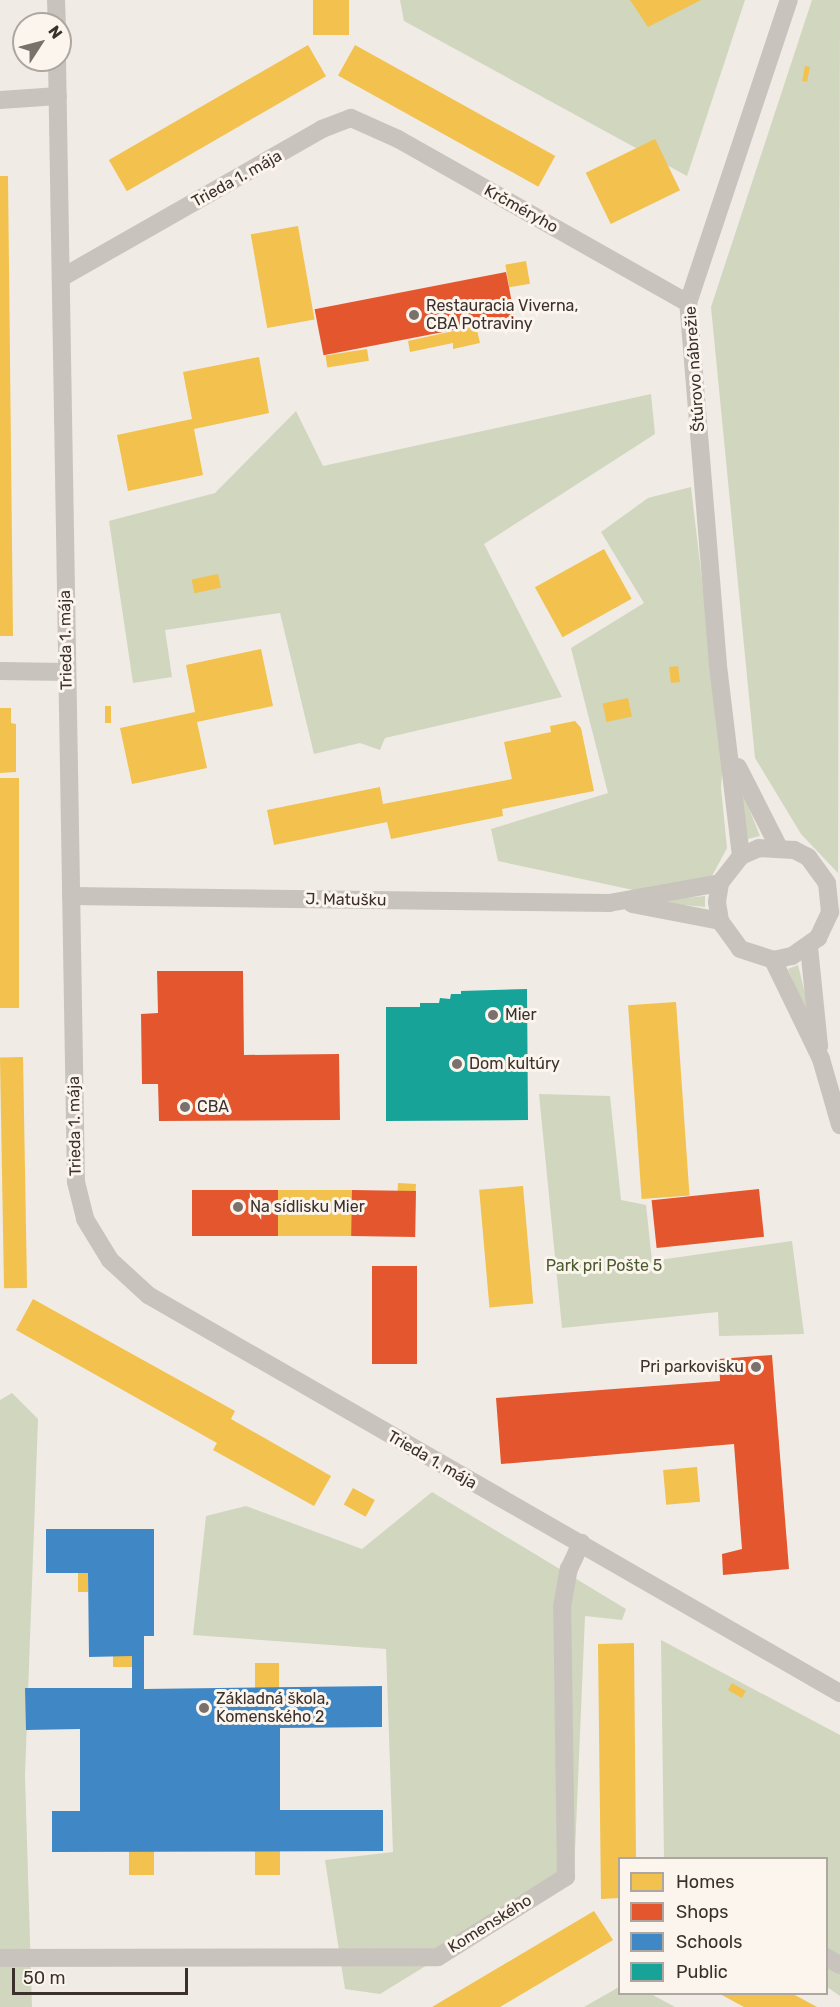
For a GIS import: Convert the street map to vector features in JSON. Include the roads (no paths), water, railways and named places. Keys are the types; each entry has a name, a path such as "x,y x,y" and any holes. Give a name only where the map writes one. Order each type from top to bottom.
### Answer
{"street":[{"name":"Štúrovo nábrežie","path":"741,856 730,752 717,664 688,303 789,0"},
{"name":"Trieda 1. mája","path":"57,72 76,1182 85,1220 110,1260 148,1295 840,1693"},
{"path":"0,100 58,96"},
{"name":"Krčméryho","path":"351,118 398,140 688,303"},
{"name":"Trieda 1. mája","path":"61,278 322,129 351,118"},
{"path":"0,671 67,672"},
{"path":"730,752 778,846"},
{"path":"778,846 808,857 834,884 830,905 833,925 809,947 773,960 740,949 720,921 717,902 720,883 741,856 759,848 778,846"},
{"path":"622,903 720,883"},
{"name":"J. Matušku","path":"71,896 622,903"},
{"path":"622,903 720,921"},
{"path":"809,947 821,1059"},
{"path":"773,960 821,1059 840,1125"},
{"name":"Komenského","path":"0,1958 438,1957 566,1877 562,1607 569,1569 581,1543"}],"place":[{"name":"Restauracia Viverna, CBA Potraviny","path":"414,315"},
{"name":"Mier","path":"493,1015"},
{"name":"Dom kultúry","path":"457,1064"},
{"name":"CBA","path":"185,1107"},
{"name":"Na sídlisku Mier","path":"238,1207"},
{"name":"Pri parkovisku","path":"756,1367"},
{"name":"Základná škola, Komenského 2","path":"204,1708"}],"park label":[{"name":"Park pri Pošte 5","path":"604,1266"}]}
